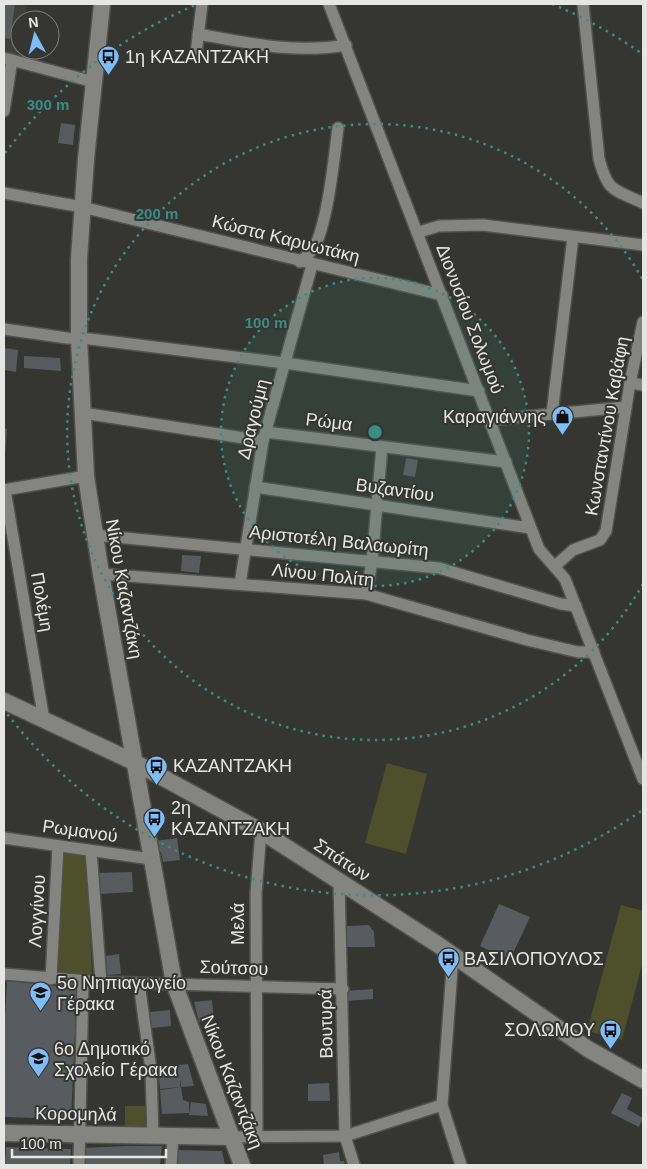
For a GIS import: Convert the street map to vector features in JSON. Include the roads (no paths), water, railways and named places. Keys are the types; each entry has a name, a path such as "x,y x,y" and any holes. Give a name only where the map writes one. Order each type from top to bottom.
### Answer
{"street":[{"name":"Νίκου Καζαντζάκη","path":"102,4 82,206 79,259 79,338 86,476 94,535 174,983 242,1165"},
{"path":"196,54 202,4"},
{"name":"Διονυσίου Σολωμού","path":"329,4 419,232 530,528 542,554 565,579 643,779"},
{"path":"583,4 599,159 609,186 618,193 643,203"},
{"path":"198,34 295,49 346,45"},
{"path":"4,111 8,59 94,82"},
{"path":"300,262 310,253 317,241 329,191 338,128"},
{"name":"Κώστα Καρυωτάκη","path":"4,193 82,206 312,265 442,295"},
{"path":"419,232 439,226 473,225 643,244"},
{"path":"552,414 572,237"},
{"name":"Δραγούμη","path":"240,584 244,549 265,436 312,265"},
{"name":"Κωνσταντίνου Καβάφη","path":"555,566 573,550 600,540 606,531 630,383 643,326"},
{"path":"4,329 285,363 478,391"},
{"path":"630,383 643,385"},
{"path":"490,420 626,407"},
{"name":"Ρώμα","path":"83,413 265,436 382,446 506,462"},
{"path":"366,594 372,562 382,446"},
{"path":"4,490 86,476"},
{"name":"Βυζαντίου","path":"255,487 530,528"},
{"name":"Πολέμη","path":"4,490 44,720"},
{"name":"Αριστοτέλη Βαλαωρίτη","path":"94,535 439,568 561,604 576,606"},
{"name":"Λίνου Πολίτη","path":"101,574 366,594 527,640 578,652 594,652"},
{"name":"Σπάτων","path":"4,700 134,762 261,831 453,956 588,1049 643,1080"},
{"name":"Μελά","path":"257,1137 256,893 261,831"},
{"name":"Ρωμανού","path":"4,838 151,859"},
{"name":"Λογγίνου","path":"51,979 58,846"},
{"path":"92,851 100,982"},
{"name":"Βουτυρά","path":"339,881 345,1136 354,1165"},
{"path":"453,956 442,1105 461,1165"},
{"name":"Σούτσου","path":"4,974 51,979 139,984 174,983 343,989"},
{"path":"79,1165 83,981"},
{"path":"139,984 151,1070 153,1136"},
{"name":"Κορομηλά","path":"4,1133 231,1137 345,1136 442,1105"},
{"path":"171,1165 173,1136"}],"place":[{"name":"1η ΚΑΖΑΝΤΖΑΚΗ","path":"109,76"},
{"name":"Καραγιάννης","path":"562,436"},
{"name":"ΚΑΖΑΝΤΖΑΚΗ","path":"157,785"},
{"name":"2η ΚΑΖΑΝΤΖΑΚΗ","path":"155,837"},
{"name":"ΒΑΣΙΛΟΠΟΥΛΟΣ","path":"448,978"},
{"name":"5ο Νηπιαγωγείο Γέρακα","path":"41,1012"},
{"name":"ΣΟΛΩΜΟΥ","path":"611,1049"},
{"name":"6ο Δημοτικό Σχολείο Γέρακα","path":"38,1078"}]}
